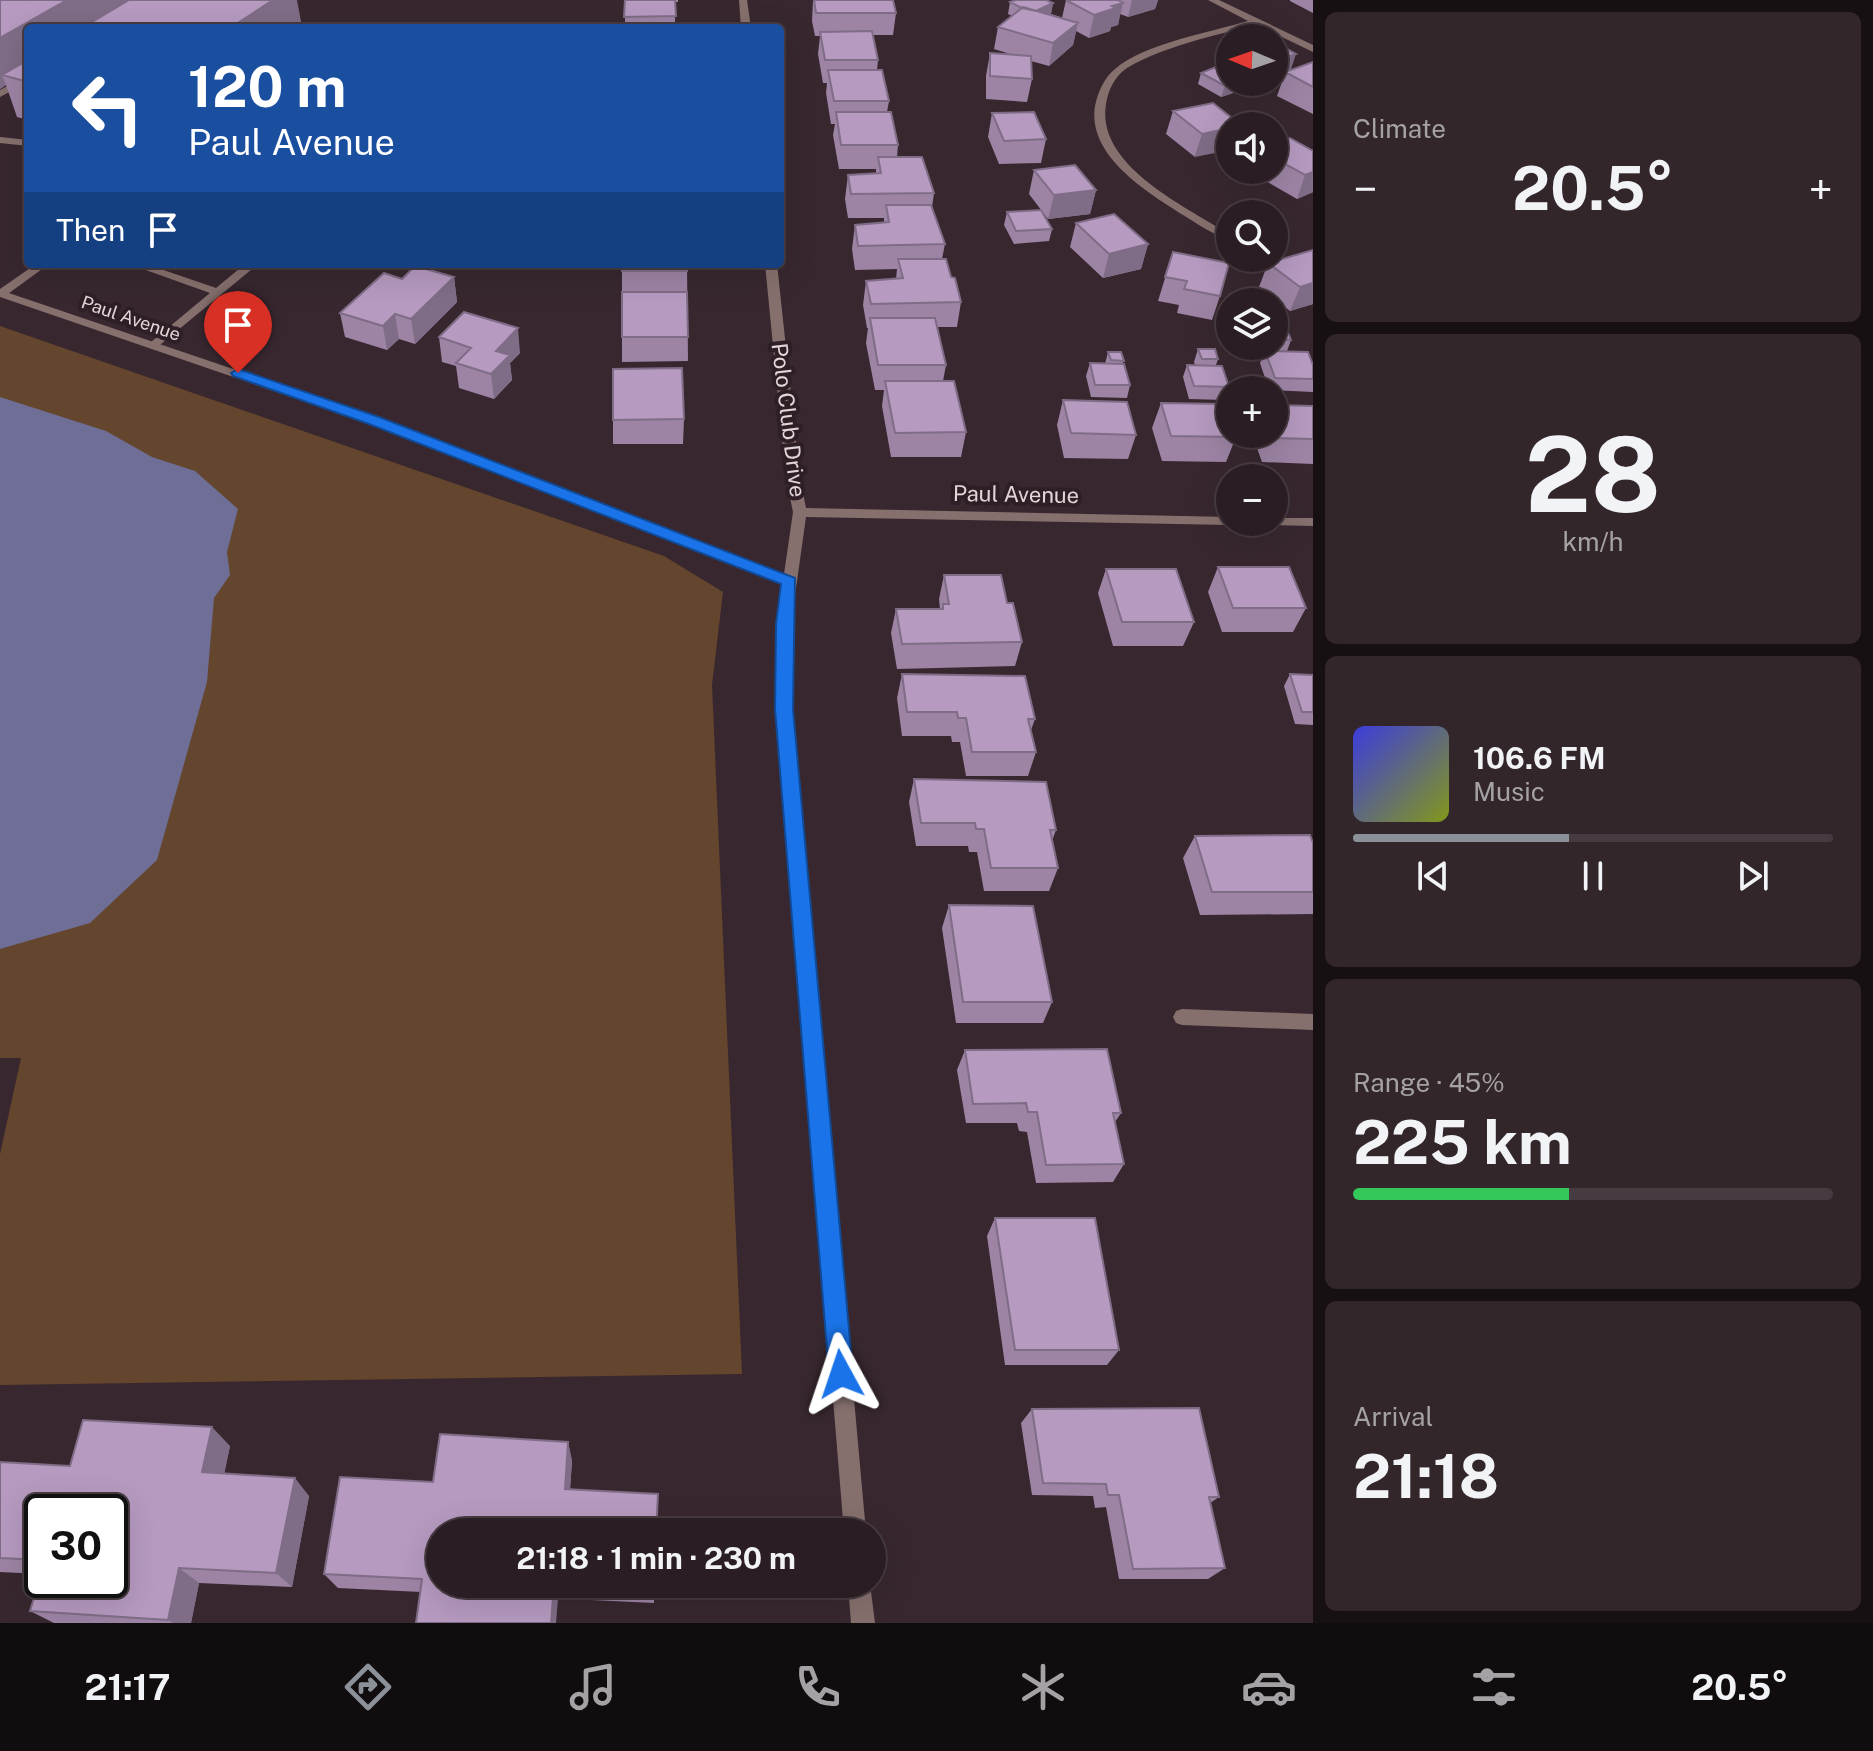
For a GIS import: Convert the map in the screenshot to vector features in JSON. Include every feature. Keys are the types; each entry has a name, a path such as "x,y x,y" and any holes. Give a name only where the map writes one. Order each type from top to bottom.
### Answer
{"street":[{"path":"743,0 746,24"},
{"path":"1212,0 1313,49"},
{"path":"1216,230 1118,162 1098,126 1097,108 1107,85 1120,68 1256,21"},
{"path":"0,94 24,80"},
{"path":"0,140 24,143"},
{"path":"0,294 37,268"},
{"path":"147,268 218,292"},
{"path":"155,345 247,268"},
{"name":"Polo Club Drive","path":"771,268 793,478 800,512 784,624 784,709 854,1518"},
{"name":"Paul Avenue","path":"0,294 374,421 790,581"},
{"name":"Paul Avenue","path":"800,512 1216,521"},
{"path":"1288,522 1313,522"},
{"path":"1182,1017 1313,1022"},
{"path":"860,1598 863,1623"}],"shaded area":[{"path":"0,326 664,556 723,592 712,685 742,1374 0,1385 0,1154 21,1058 0,1058"}],"water":[{"path":"0,397 106,431 152,457 195,471 238,509 227,552 230,575 214,598 207,682 157,860 90,923 0,949"}],"building":[{"path":"0,0 67,0 24,24 0,38"},
{"path":"129,0 273,0 236,24 89,24"},
{"path":"625,0 675,0 676,16 624,17"},
{"path":"814,0 893,0 896,13 816,13"},
{"path":"1046,0 1053,3 1036,11 1010,2"},
{"path":"1066,0 1118,0 1123,3 1094,15"},
{"path":"1023,7 1078,23 1053,43 998,27"},
{"path":"872,31 878,60 825,60 820,32"},
{"path":"990,53 1031,56 1032,79 990,76"},
{"path":"24,62 24,81 2,75"},
{"path":"1313,62 1313,87 1288,74 1288,71"},
{"path":"1216,67 1216,81 1201,73"},
{"path":"828,70 882,70 889,101 834,101"},
{"path":"1213,103 1224,112 1216,112 1216,131 1202,134 1173,111"},
{"path":"836,112 891,112 898,145 841,145"},
{"path":"1034,112 1046,139 1004,141 992,113"},
{"path":"1288,139 1313,151 1313,172 1305,175 1288,166"},
{"path":"878,157 922,157 934,193 851,194 848,175 881,173"},
{"path":"1075,165 1096,190 1054,195 1034,170"},
{"path":"886,205 931,205 945,244 858,246 855,225 889,222"},
{"path":"1041,210 1052,229 1016,231 1007,212"},
{"path":"1114,214 1148,244 1109,254 1076,223"},
{"path":"1313,250 1313,283 1300,287 1280,272 1288,272 1288,257"},
{"path":"1173,252 1216,260 1216,272 1227,272 1222,288 1216,288 1216,295 1184,289 1187,281 1165,277"},
{"path":"898,259 946,259 961,302 871,304 866,281 903,278"},
{"path":"413,268 454,277 411,319 395,314 383,326 340,313 384,273 402,279"},
{"path":"622,268 687,268 687,271 622,271"},
{"path":"622,292 687,292 688,337 622,337"},
{"path":"464,312 518,328 496,351 510,355 491,374 456,363 471,348 439,337"},
{"path":"870,318 935,318 946,365 878,365"},
{"path":"1198,349 1215,349 1216,359 1202,359"},
{"path":"1108,352 1121,352 1124,361 1111,360"},
{"path":"1288,352 1308,352 1313,365 1313,379 1274,376 1268,360 1288,360"},
{"path":"1090,363 1124,364 1130,385 1095,385"},
{"path":"1187,365 1222,366 1225,376 1216,376 1216,387 1194,386"},
{"path":"682,368 684,419 613,420 613,369"},
{"path":"885,381 954,381 966,432 895,433"},
{"path":"1063,400 1127,402 1136,435 1071,433"},
{"path":"1161,403 1216,404 1216,437 1171,436"},
{"path":"1288,405 1313,406 1313,439 1288,438"},
{"path":"1218,567 1289,567 1306,608 1233,608"},
{"path":"1106,569 1176,569 1194,622 1122,622"},
{"path":"944,575 1001,575 1007,603 1013,603 1022,642 902,644 896,609 943,609 943,604 949,604"},
{"path":"902,674 1025,676 1035,719 1028,719 1036,752 972,752 966,718 958,718 957,712 907,712"},
{"path":"1290,674 1313,675 1313,712 1302,712"},
{"path":"914,779 1046,782 1056,830 1050,830 1058,868 991,868 984,829 976,829 975,823 921,823"},
{"path":"1310,835 1313,843 1313,892 1212,892 1195,836"},
{"path":"949,905 1033,906 1052,1002 963,1002"},
{"path":"1107,1049 1121,1113 1113,1113 1124,1164 1046,1165 1037,1112 1028,1112 1026,1103 973,1104 965,1050"},
{"path":"995,1218 1095,1218 1119,1350 1015,1350"},
{"path":"1199,1408 1219,1497 1209,1497 1225,1568 1133,1569 1119,1495 1108,1495 1106,1484 1043,1483 1032,1409"},
{"path":"83,1420 212,1427 202,1472 295,1478 276,1573 179,1568 168,1620 30,1611 34,1598 128,1598 128,1494 24,1494 24,1559 0,1558 0,1462 70,1466"},
{"path":"440,1434 568,1442 565,1489 658,1494 657,1518 426,1518 426,1598 553,1598 551,1623 416,1623 422,1579 324,1574 340,1477 433,1482"}],"route":[{"path":"238,373 672,533 790,581 784,624 784,709 841,1374"}]}
